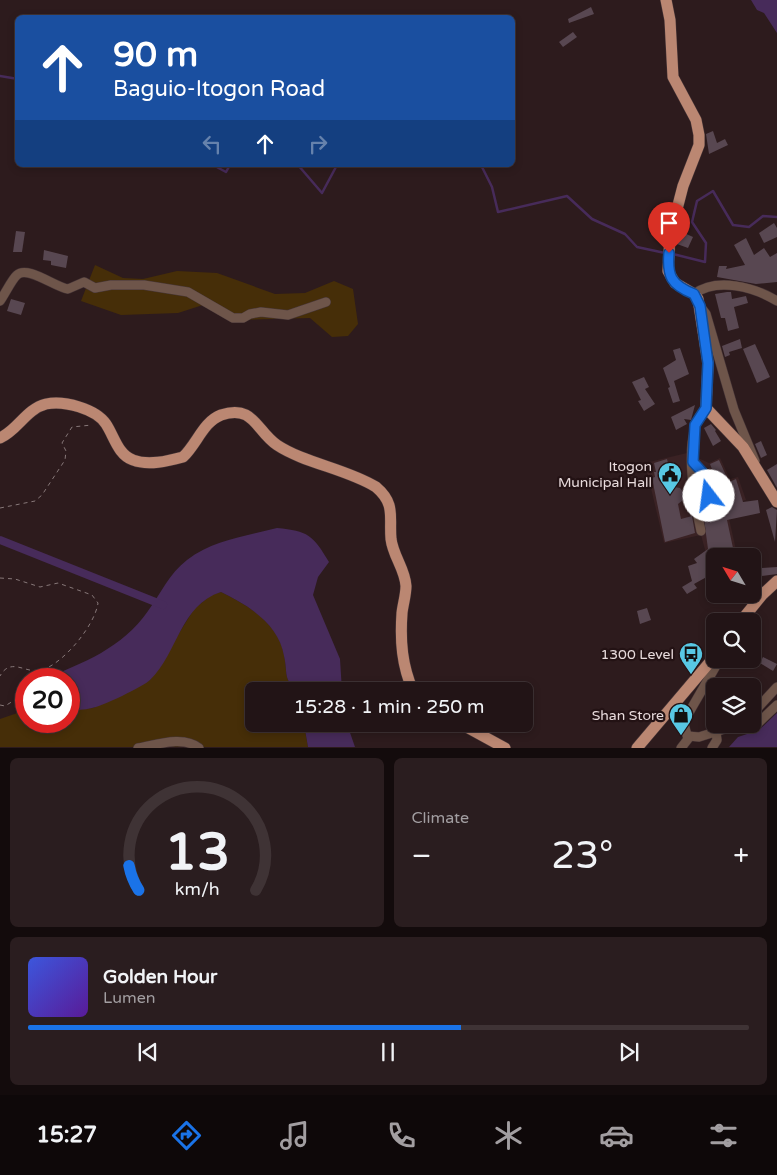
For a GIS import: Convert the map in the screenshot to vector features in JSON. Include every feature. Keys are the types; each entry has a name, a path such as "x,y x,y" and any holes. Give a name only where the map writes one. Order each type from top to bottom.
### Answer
{"main road":[{"path":"666,0 670,20 673,77 696,120 699,136 699,145 683,186 670,236 668,270 675,283 694,294 700,306 708,363 706,408 744,447 776,498"},
{"path":"0,438 34,409 47,404 62,403 100,417 106,423 121,451 127,457 132,460 155,462 183,457 208,424 216,418 233,413 246,414 279,446 376,487 382,492 390,508 391,542 405,576 406,588 401,644 403,669 409,682"},
{"path":"747,613 762,595 777,581"},
{"path":"637,748 706,667"},
{"path":"476,732 505,748"}],"street":[{"path":"0,301 16,275 24,272 38,275 52,284 68,289 84,282 94,288 111,285 144,285 188,292 233,318 243,318 250,314 261,312 288,315 326,302"},
{"path":"694,294 702,288 736,286 768,296 777,301"},
{"path":"700,306 706,314 734,410 759,470"},
{"path":"701,531 693,495 693,462 695,425 706,408"},
{"path":"693,462 704,474 709,496"},
{"path":"713,733 699,737 688,736 684,731 687,716 697,702 715,668"},
{"path":"761,704 777,687"},
{"path":"761,721 777,706"},
{"path":"712,748 717,740 716,733"},
{"path":"681,748 688,736"},
{"path":"138,748 182,741 194,744 199,748"}],"path":[{"path":"0,508 35,501 42,495 65,460 66,451 62,443 72,427 106,423"},
{"path":"0,578 15,579 40,587 58,583 92,595 98,602 88,625 73,649 66,655 42,670 14,666 6,668 0,676"},
{"path":"0,705 5,706 15,699"}],"shaded area":[{"path":"751,0 777,0 777,33 764,13 757,10"},
{"path":"95,265 123,278 143,279 177,271 217,273 275,294 305,293 334,281 353,289 358,324 348,336 332,337 310,318 234,320 206,304 178,313 121,315 81,301"},
{"path":"687,453 709,463 720,458 730,479 738,477 746,500 726,505 736,548 706,548 706,553 701,535 664,543 645,463"},
{"path":"277,528 303,533 314,540 329,562 318,577 313,595 340,659 341,682 289,682 284,656 276,634 261,617 242,603 221,592 207,598 188,618 167,657 150,680 140,687 97,707 80,710 80,668 70,668 114,645 138,624 175,571 187,560 197,553 230,540"},
{"path":"221,592 242,603 261,617 276,634 284,655 289,682 245,682 245,732 305,732 308,747 0,747 0,719 15,714 15,733 80,733 80,709 93,708 150,680 194,609 211,595"},
{"path":"777,713 777,747 729,747 738,737 750,733 761,733 761,728"},
{"path":"305,732 350,732 355,747 308,747"}],"building":[{"path":"591,7 594,14 569,23 568,19"},
{"path":"573,32 577,37 563,47 559,42"},
{"path":"713,131 717,143 725,139 728,145 709,154 706,134"},
{"path":"774,223 777,228 777,237 764,243 759,233"},
{"path":"16,231 25,232 22,252 13,252"},
{"path":"682,232 693,237 688,248 677,244"},
{"path":"746,238 754,255 764,248 770,257 777,253 777,282 756,284 717,277 719,266 727,266 726,269 745,265 734,245"},
{"path":"44,250 68,256 66,268 51,265 51,261 43,260"},
{"path":"731,292 732,299 746,296 748,303 734,307 739,328 728,331 725,318 721,318 715,294"},
{"path":"11,299 25,303 21,315 7,311"},
{"path":"740,339 742,348 729,352 730,355 725,357 722,346"},
{"path":"755,344 770,377 757,383 743,349"},
{"path":"680,348 689,374 674,381 680,401 673,403 668,388 670,387 663,368 676,360 673,350"},
{"path":"644,377 649,387 645,389 655,404 644,411 638,401 641,400 632,382"},
{"path":"695,405 691,420 684,419 687,424 676,430 671,417"},
{"path":"711,424 721,441 713,446 704,428"},
{"path":"761,441 767,455 761,458 755,444"},
{"path":"667,459 674,487 680,488 684,493 683,500 678,504 681,519 692,516 695,533 665,542 652,478 655,477 654,472 656,472 654,463"},
{"path":"719,460 729,482 736,479 743,502 758,500 760,513 727,520 733,548 708,548 702,504 723,499 710,464"},
{"path":"777,464 777,488 767,470"},
{"path":"772,507 777,510 775,542 766,510"},
{"path":"706,550 706,577 694,584 697,588 687,594 682,587 692,581 688,566 697,563 694,559"},
{"path":"777,567 777,574 761,576 762,568"},
{"path":"647,608 651,620 640,624 637,611"},
{"path":"763,657 777,664 773,671 761,664"}],"waterway":[{"path":"0,76 15,78"},
{"path":"217,167 226,172 229,167"},
{"path":"300,167 322,193 336,167"},
{"path":"482,167 492,187 498,212 567,196 592,219 625,234 637,247 665,253"},
{"path":"673,254 705,262 706,243 692,222 697,201 713,191 733,225 749,227 763,216 777,217"},
{"path":"0,540 163,605"}],"place":[{"name":"Itogon Municipal Hall","path":"670,495"},
{"name":"1300 Level","path":"691,675"},
{"name":"Shan Store","path":"681,736"}],"route":[{"path":"669,253 668,271 670,276 684,290 694,294 700,306 708,363 705,388 706,408 700,414 695,425 693,462 704,474 709,496"}]}
